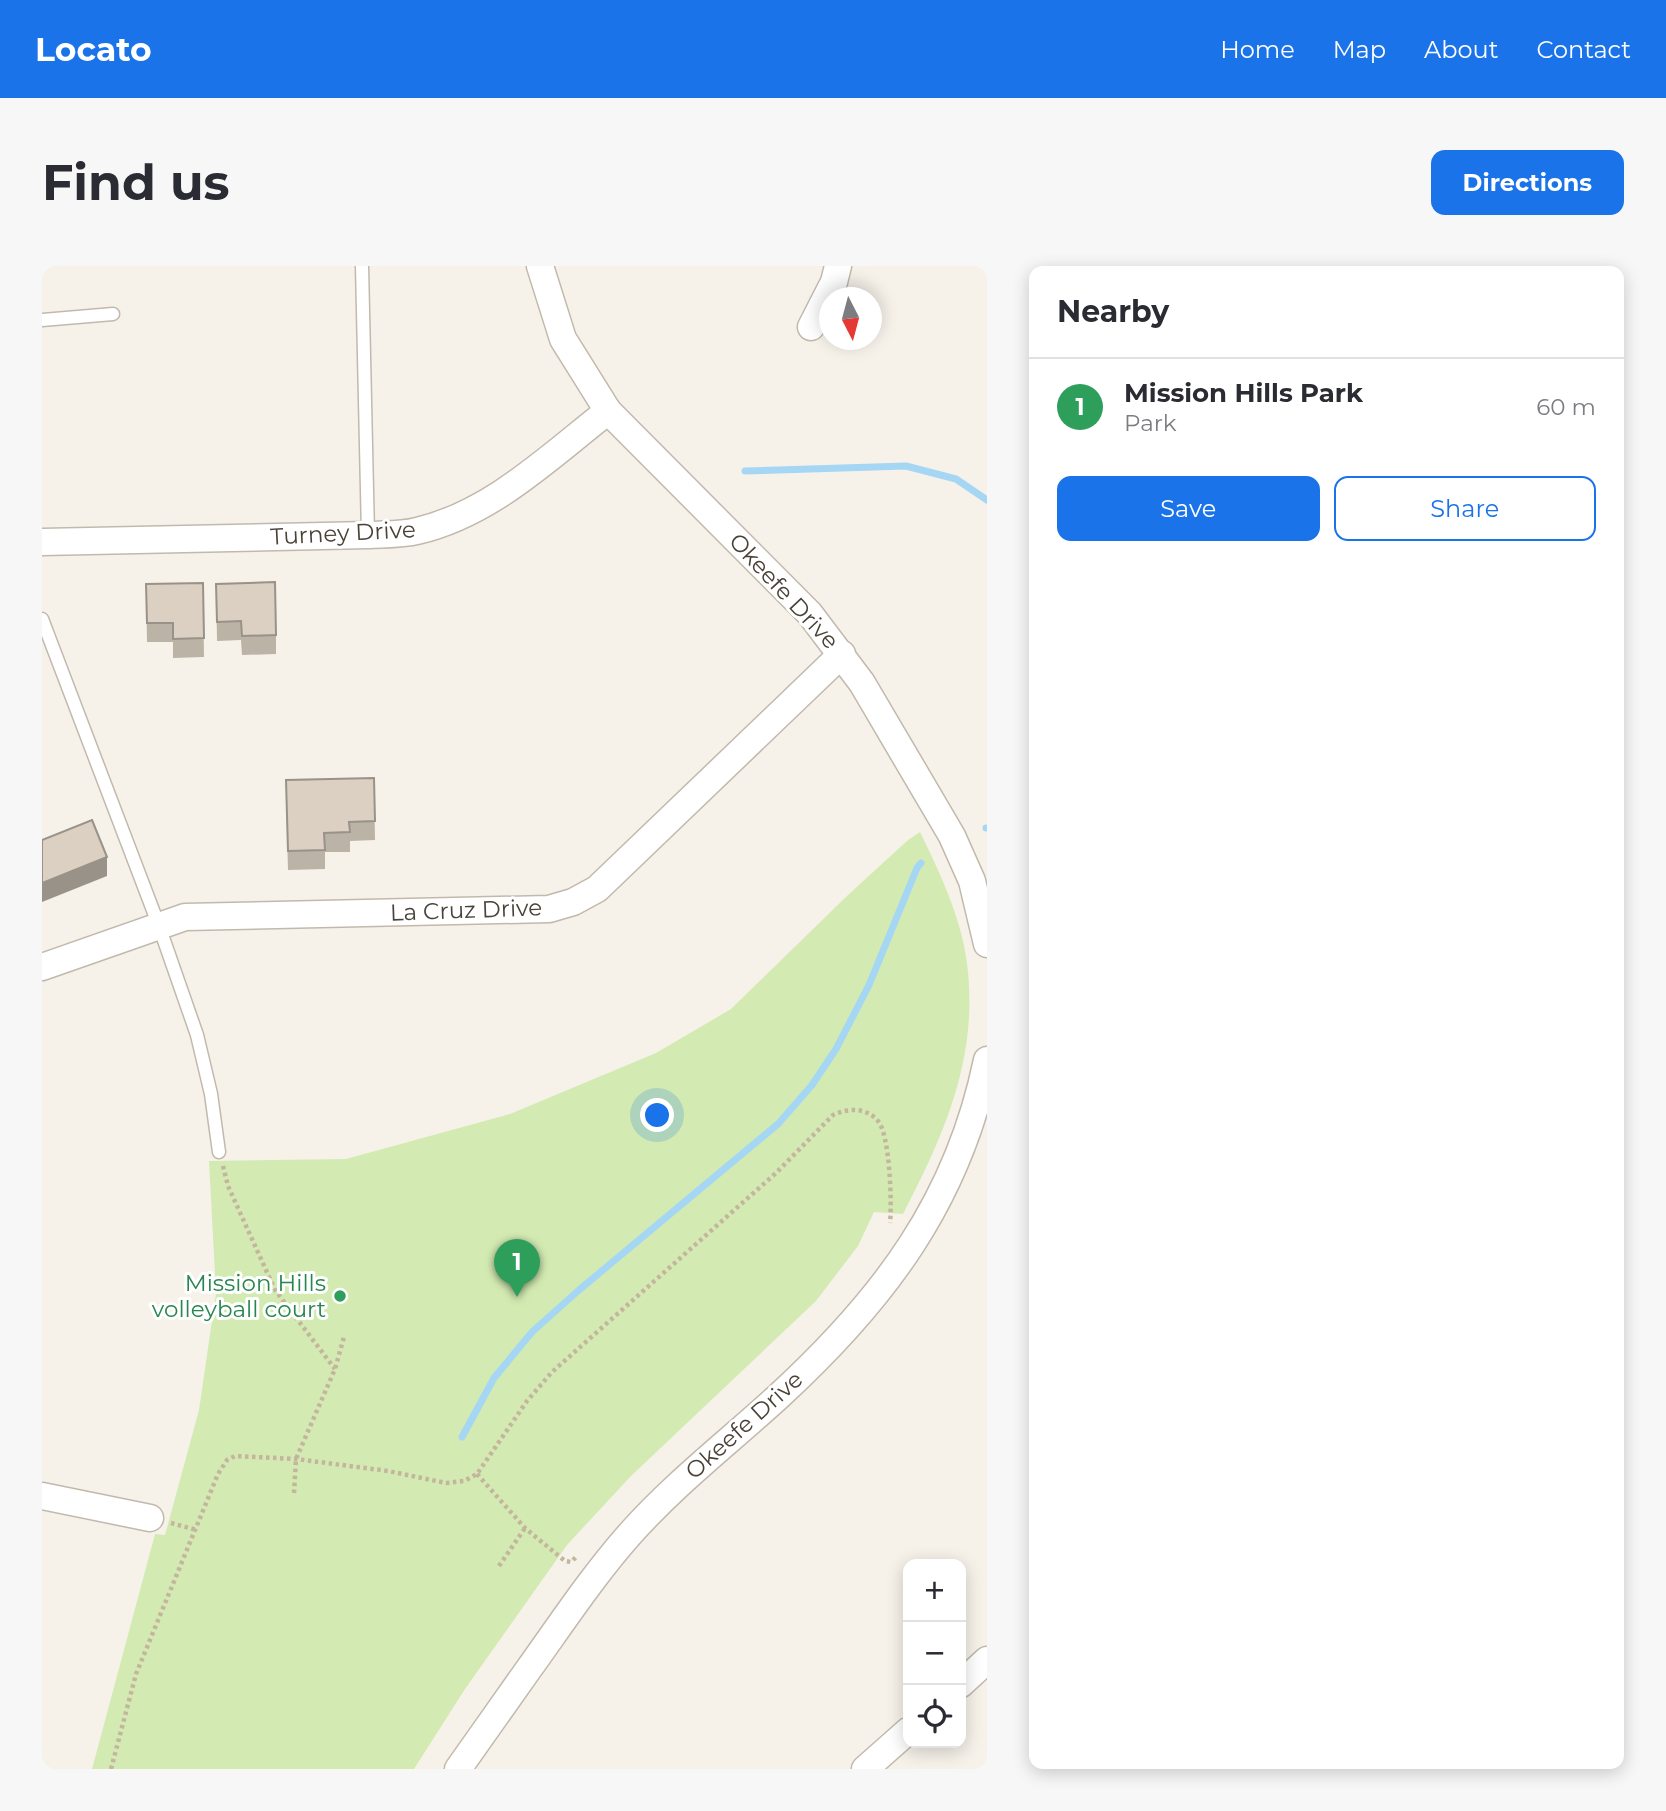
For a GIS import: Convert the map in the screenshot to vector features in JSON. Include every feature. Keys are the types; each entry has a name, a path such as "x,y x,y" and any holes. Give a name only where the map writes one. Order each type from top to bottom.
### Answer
{"street":[{"name":"Okeefe Drive","path":"540,266 563,339 608,411 810,614 863,682 952,835 972,881 987,944"},
{"path":"811,327 834,282 838,266"},
{"name":"Turney Drive","path":"42,542 368,535 415,531 457,518 500,496 608,411"},
{"name":"La Cruz Drive","path":"42,967 185,917 549,909 573,902 597,889 842,654"},
{"name":"Okeefe Drive","path":"458,1769 589,1583 606,1563 666,1496 779,1396 866,1308 928,1220 949,1181 976,1105 987,1060"},
{"path":"42,1496 150,1518"},
{"path":"966,1679 987,1660"},
{"path":"865,1769 903,1735"}],"lane":[{"path":"362,266 368,535"},
{"path":"42,320 113,314"},
{"path":"42,619 159,926 197,1035 211,1094 219,1152"}],"path":[{"path":"111,1769 136,1674 218,1474 227,1460 235,1456 296,1459 388,1471 446,1483 464,1481 477,1474 527,1401 552,1372 776,1173 833,1115 844,1110 860,1110 878,1120 884,1134 892,1204 890,1223"},
{"path":"219,1152 228,1186 275,1290 335,1369"},
{"path":"294,1493 296,1459 335,1369 344,1336"},
{"path":"477,1474 525,1528 565,1561 571,1562 583,1549 606,1563"},
{"path":"499,1566 525,1528"}],"green space":[{"path":"920,832 949,896 960,929 967,963 968,1030 963,1062 945,1124 903,1214 874,1212 858,1246 816,1301 631,1476 567,1545 465,1689 414,1769 92,1769 155,1534 165,1535 199,1410 216,1293 209,1161 346,1159 510,1114 656,1053 731,1009 849,894"}],"building":[{"path":"275,582 276,635 242,636 241,621 217,622 216,584"},
{"path":"203,583 204,638 173,639 173,623 147,623 146,584"},
{"path":"374,778 375,821 349,822 350,832 324,833 325,850 288,851 286,780"},
{"path":"92,820 107,857 42,883 42,840"}],"waterway":[{"path":"745,471 906,466 956,479 987,500"},
{"path":"462,1437 494,1378 532,1332 778,1124 812,1085 836,1049 869,985 921,863"}],"place":[{"name":"Mission Hills volleyball court","path":"340,1296"},
{"name":"Mission Hills Park","path":"517,1297"}]}
